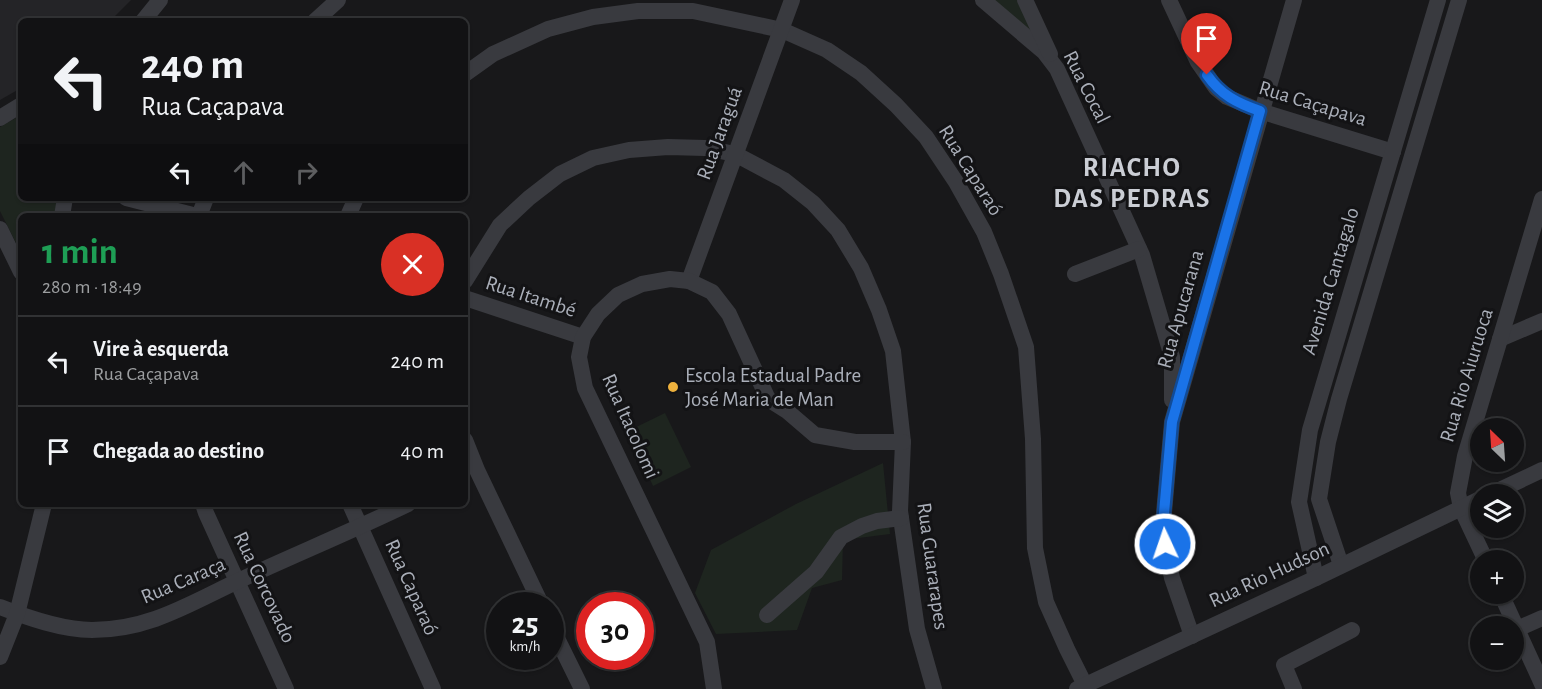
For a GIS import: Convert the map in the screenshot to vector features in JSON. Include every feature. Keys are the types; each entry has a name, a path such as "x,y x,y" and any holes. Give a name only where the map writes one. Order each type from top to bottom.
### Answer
{"street":[{"path":"145,18 160,0"},
{"path":"318,18 338,0"},
{"name":"Rua Jaraguá","path":"689,281 792,0"},
{"name":"Rua Cocal","path":"983,0 1044,52 1057,69 1139,249 1172,357 1172,422"},
{"path":"1025,0 1057,69"},
{"name":"Rua Caçapava","path":"1169,0 1198,62 1216,88 1227,97 1260,111 1393,152"},
{"name":"Rua Apucarana","path":"1192,636 1172,578 1165,544 1164,513 1172,422 1260,111 1294,0"},
{"name":"Avenida Cantagalo","path":"1316,578 1299,502 1310,430 1438,0"},
{"name":"Avenida Cantagalo","path":"1341,565 1318,499 1328,442 1459,0"},
{"name":"Rua Caparaó","path":"468,72 493,54 548,29 594,17 638,11 693,11 782,30 827,50 861,73 896,105 926,137 956,182 984,232 1026,347 1033,449 1035,548 1046,602 1067,649 1080,687"},
{"path":"0,118 18,107"},
{"name":"Rua Guararapes","path":"468,276 500,225 560,174 593,158 629,150 668,147 705,148 735,154 784,180 813,203 838,230 861,268 893,351 903,442 901,518 917,629 934,689"},
{"name":"Rua Rio Aiuruoca","path":"1481,550 1461,508 1458,493 1465,456 1542,199"},
{"path":"138,201 186,213"},
{"path":"0,229 18,266"},
{"path":"1075,274 1139,249"},
{"name":"Rua Itacolomi","path":"714,689 707,642 585,388 579,357 584,337 598,314 618,295 642,284 670,279 689,281 712,292 729,314 768,399 787,411 814,435 855,442 903,442"},
{"name":"Rua Itambé","path":"468,299 584,337"},
{"path":"1500,339 1542,321"},
{"path":"468,457 471,473 535,592"},
{"path":"1512,484 1542,470"},
{"name":"Rua Rio Hudson","path":"1080,687 1470,504"},
{"path":"0,657 17,614 43,507"},
{"name":"Rua Corcovado","path":"204,507 286,689"},
{"name":"Rua Caparaó","path":"351,507 433,689"},
{"name":"Rua Caraça","path":"0,607 57,625 91,630 126,627 174,614 237,581 402,507"},
{"path":"767,615 816,572 841,537 877,521 901,518"},
{"path":"1524,626 1542,618"},
{"path":"1294,689 1284,665 1352,630"},
{"path":"1524,644 1542,684"},
{"path":"564,652 582,689"}],"shaded area":[{"path":"0,0 131,0 113,18 18,18 18,90 0,100"},
{"path":"987,0 1021,0 1040,41"},
{"path":"18,117 18,201 59,201 56,213 18,213 18,247 0,211 0,127"},
{"path":"665,413 691,467 653,486 628,431"},
{"path":"883,463 890,534 843,540 842,580 812,588 797,630 716,634 695,593 711,550 796,504"}],"place":[{"name":"Escola Estadual Padre José Maria de Man","path":"673,387"}],"district":[{"name":"RIACHO DAS PEDRAS","path":"1132,182"}],"route":[{"path":"1165,544 1164,513 1172,422 1260,111 1227,97 1216,88 1207,75"}]}
